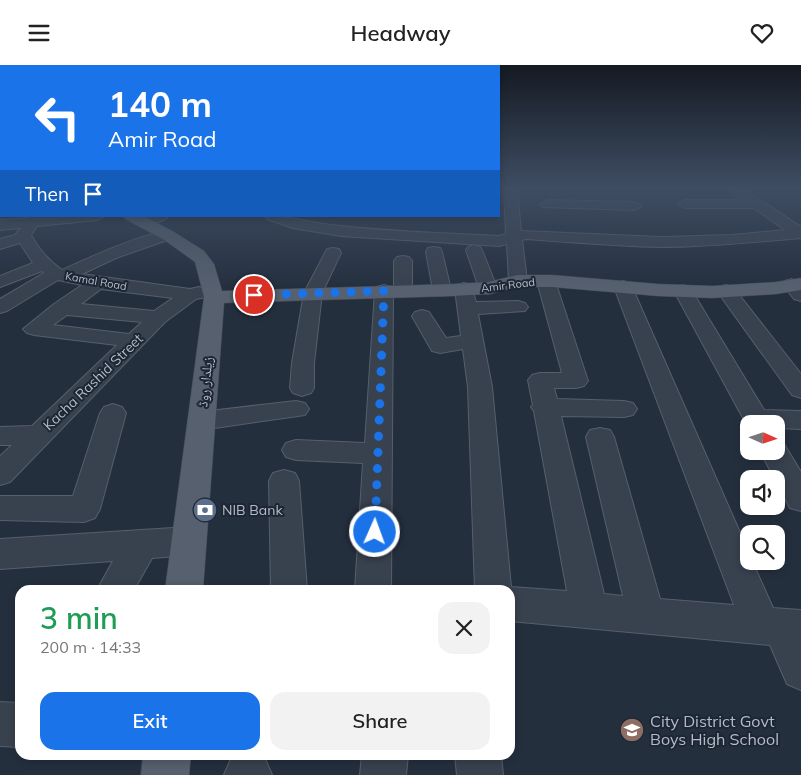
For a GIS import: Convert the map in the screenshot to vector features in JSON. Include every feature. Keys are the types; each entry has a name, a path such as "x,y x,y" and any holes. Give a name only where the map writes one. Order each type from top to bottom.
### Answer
{"main road":[{"name":"زیلدار روڈ","path":"151,222 202,259 209,275 205,294 201,421 185,585"},
{"name":"Amir Road","path":"205,294 394,291 465,294 518,281 546,281 683,291 798,288"},
{"path":"165,775 166,760"}],"street":[{"path":"0,237 29,227 60,222"},
{"path":"0,282 55,271 110,254 151,222"},
{"path":"289,222 341,231 417,230 499,241 526,234 599,240 661,242 732,240 800,233"},
{"path":"341,231 346,222"},
{"path":"513,222 518,281"},
{"path":"784,222 800,233"},
{"path":"0,225 29,227"},
{"path":"0,245 29,227"},
{"path":"29,227 37,257 55,271"},
{"path":"474,250 465,294 480,387 493,585"},
{"path":"434,252 465,294 518,307"},
{"path":"201,421 299,398 313,293 333,253"},
{"path":"373,585 378,454 394,291 403,261"},
{"path":"0,307 55,271"},
{"name":"Kamal Road","path":"55,271 97,283 205,294"},
{"path":"546,281 576,381 540,380 544,407 589,610"},
{"path":"97,283 34,329 135,341"},
{"path":"623,287 801,670"},
{"path":"683,291 754,415"},
{"path":"726,291 801,390"},
{"name":"Kacha Rashid Street","path":"0,474 158,318 205,294"},
{"path":"61,309 158,318"},
{"path":"422,316 440,346 472,341"},
{"path":"544,407 624,409"},
{"path":"0,508 84,509 113,413"},
{"path":"785,420 801,420"},
{"path":"0,437 38,435"},
{"path":"600,437 646,615"},
{"path":"296,450 378,454"},
{"path":"779,460 801,499"},
{"path":"284,481 289,585"},
{"path":"0,554 189,541"},
{"path":"117,585 142,543"},
{"path":"515,604 781,627"},
{"path":"0,724 15,725"},
{"path":"383,775 384,760"},
{"path":"478,760 480,775"}],"place":[{"name":"NIB Bank","path":"205,510"},
{"name":"City District Govt Boys High School","path":"632,730"}],"route":[{"path":"254,295 384,291 375,532"}]}
